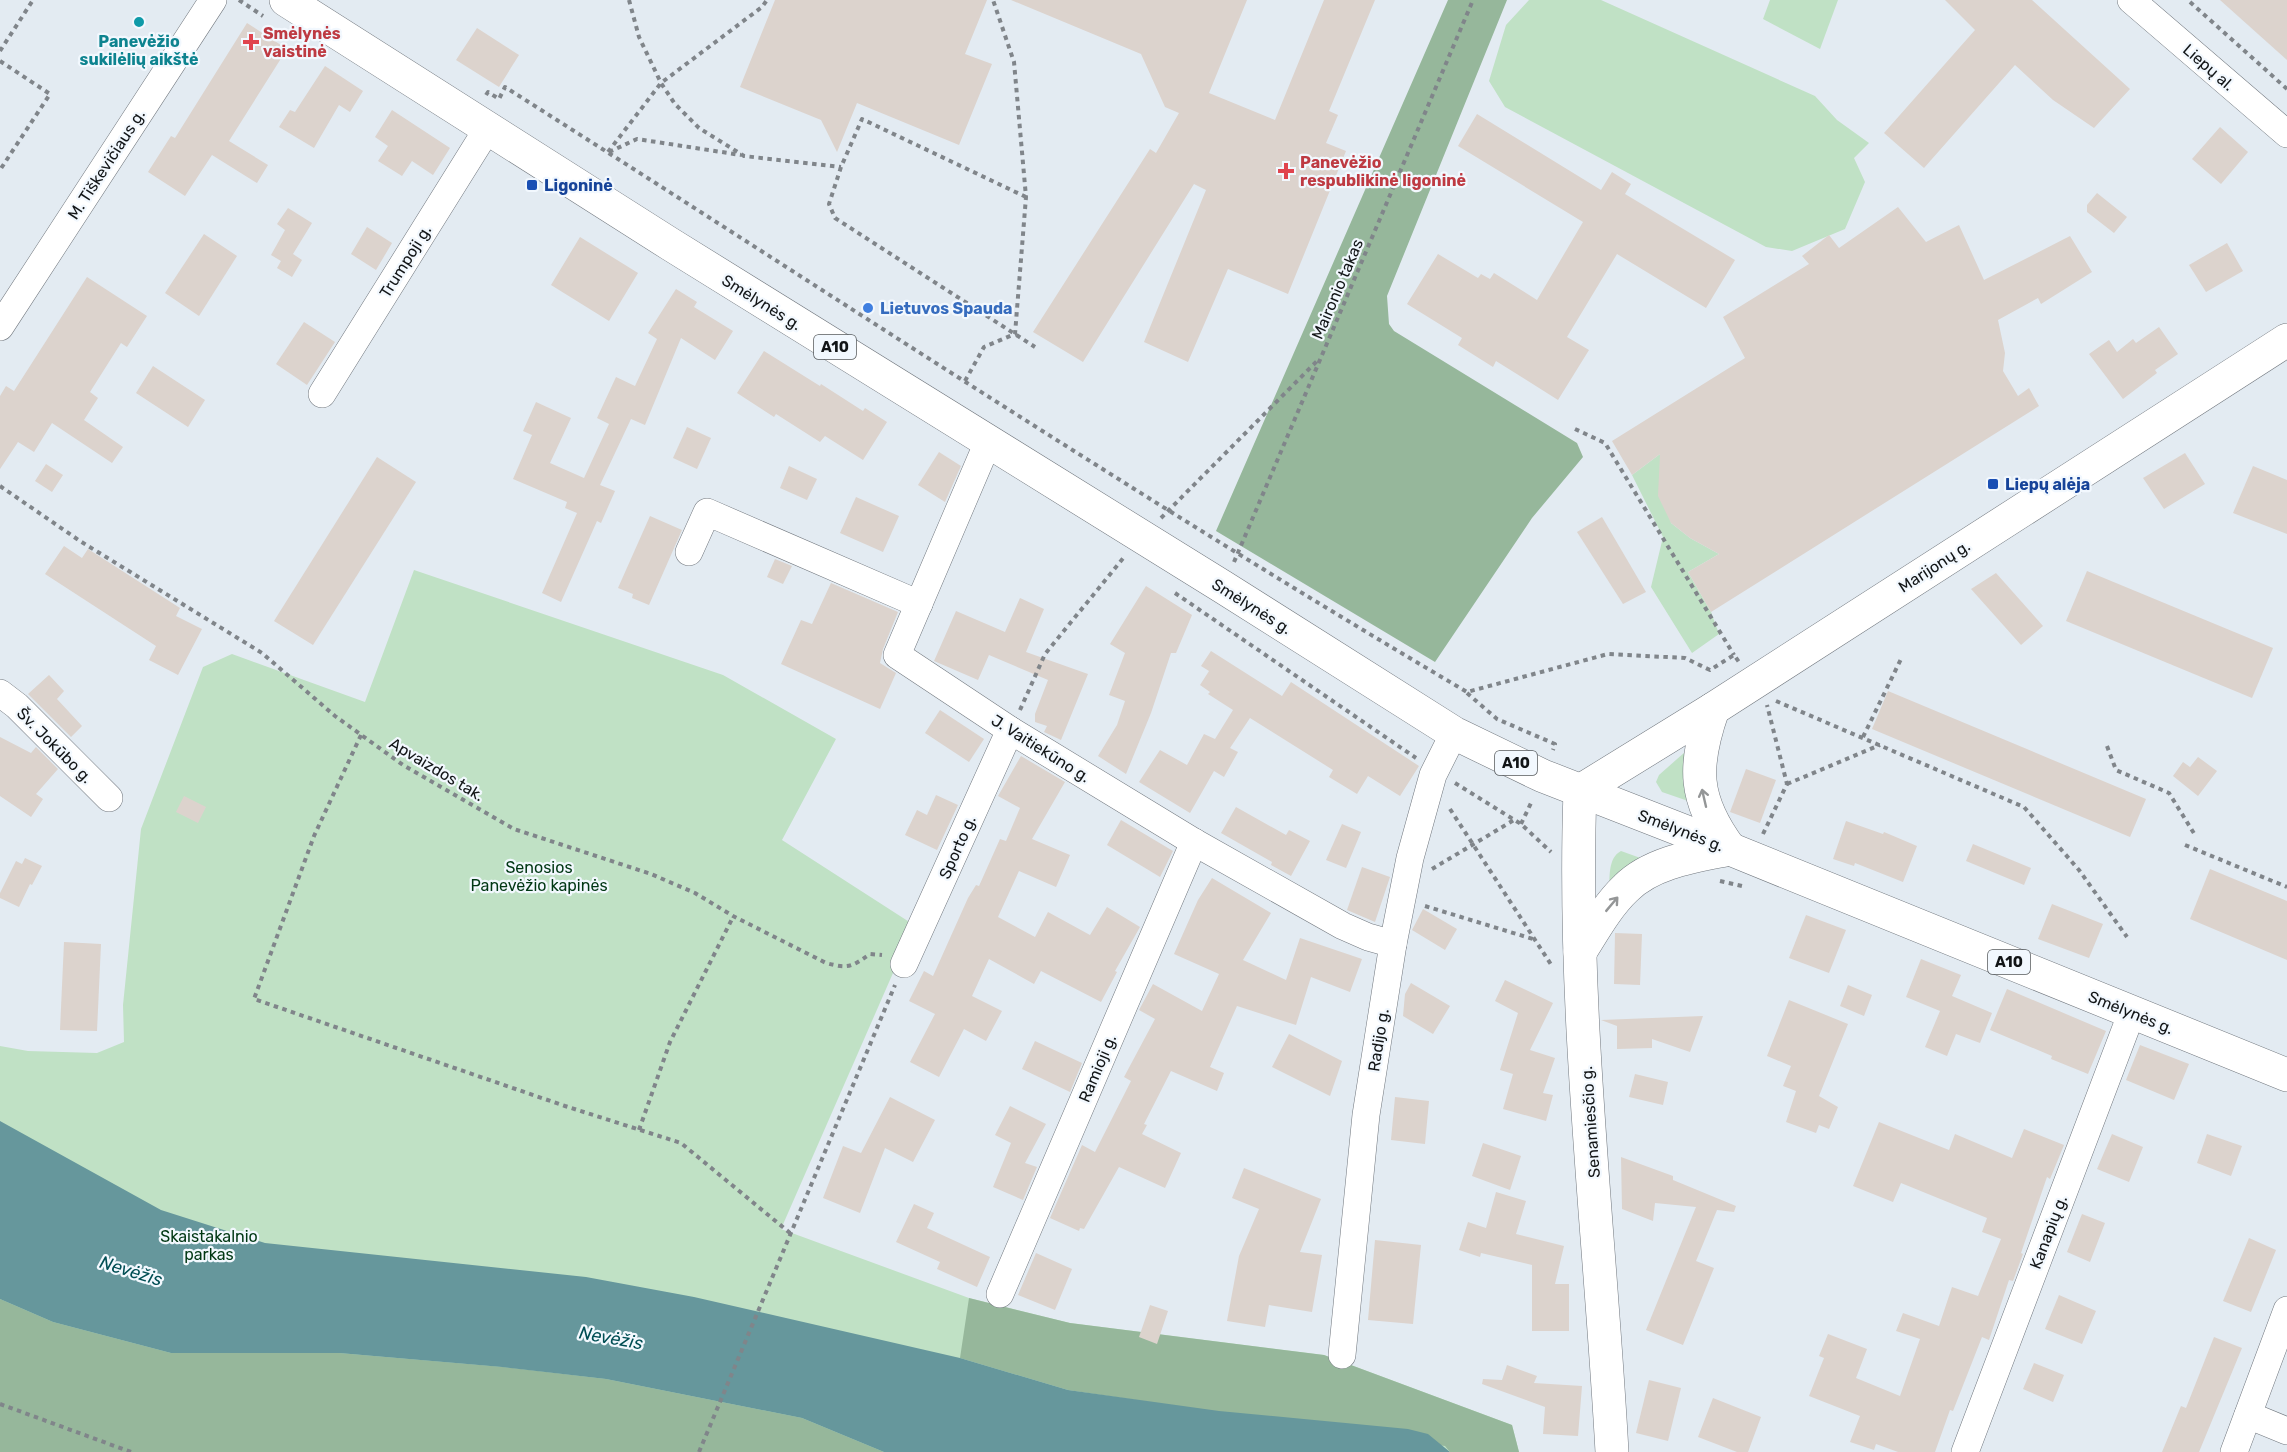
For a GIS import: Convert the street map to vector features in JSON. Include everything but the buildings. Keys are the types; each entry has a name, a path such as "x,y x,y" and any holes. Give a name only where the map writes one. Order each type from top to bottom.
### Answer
{"main road":[{"name":"Smėlynės g.","path":"277,10 480,123 988,442 1127,549 1224,588 1454,733 1543,776 1742,854 2287,1076"},
{"name":"Marijonų g.","path":"1580,791 1713,709 1764,693 2287,340"},
{"path":"1713,709 1699,756 1699,775 1704,803 1716,830 1742,854"},
{"name":"Senamiesčio g.","path":"1580,791 1577,860 1568,962 1612,1452"},
{"path":"1568,962 1627,886 1658,867 1697,855 1742,854"}],"street":[{"name":"M. Tiškevičiaus g.","path":"0,327 213,0"},
{"name":"Liepų al.","path":"2131,0 2287,134"},
{"name":"Trumpoji g.","path":"322,394 480,123"},
{"name":"J. Vaitiekūno g.","path":"988,442 897,655 1010,730 1194,842 1343,926 1368,937 1393,944"},
{"path":"689,552 707,512 919,604"},
{"name":"Šv. Jokūbo g.","path":"0,693 17,706 109,798"},
{"name":"Sporto g.","path":"904,964 1010,730"},
{"name":"Radijo g.","path":"1342,1355 1366,1114 1393,944 1410,858 1434,776 1454,733"},
{"name":"Ramioji g.","path":"1000,1294 1194,842"},
{"name":"Kanapių g.","path":"1965,1452 2132,1012"},
{"path":"2234,1452 2287,1310"},
{"path":"2248,1415 2287,1431"}],"path":[{"path":"0,51 33,0"},
{"path":"239,0 277,10"},
{"path":"629,0 639,37 661,83 675,104 699,128 744,156"},
{"path":"608,152 661,83 762,7 767,0"},
{"path":"993,0 1014,62 1026,197 1015,334"},
{"name":"Maironio takas","path":"1224,588 1473,0"},
{"path":"2190,2 2287,89"},
{"path":"0,61 50,93 0,170"},
{"path":"480,123 488,92 499,99 506,87 1169,511 1329,611 1467,692 1608,654 1685,658 1710,670 1734,655"},
{"path":"1026,197 862,119 841,167 829,204 835,218 1035,347"},
{"path":"608,152 637,139 744,156 841,167"},
{"path":"965,381 984,347 1015,334"},
{"path":"1010,730 1045,654 1127,549 1169,511 1321,357"},
{"path":"1575,429 1605,443 1734,655 1764,693 1787,784 1764,831 1742,854 1744,886 1715,879"},
{"name":"Apvaizdos tak.","path":"0,486 80,541 262,653 335,716 403,765 514,829 651,874 694,893 733,916 826,963 851,967 870,954 877,953 904,964"},
{"path":"1173,591 1434,776 1514,820 1554,854 1577,860"},
{"path":"1863,737 1902,657"},
{"path":"1764,693 2024,807 2079,870 2127,937"},
{"path":"361,735 314,836 254,999 375,1042 681,1143 790,1233"},
{"path":"1787,784 1881,745"},
{"path":"2107,746 2116,770 2169,793 2195,835"},
{"path":"1434,776 1473,845 1534,939"},
{"path":"1403,893 1514,820"},
{"path":"2185,845 2287,887"},
{"path":"1403,893 1534,939 1568,962"},
{"path":"639,1130 670,1042 733,916"},
{"path":"699,1452 904,964"},
{"path":"0,1404 130,1452"}],"green space":[{"path":"1448,0 1507,0 1387,296 1389,324 1394,331 1577,443 1583,457 1532,518 1435,662 1216,531"},
{"path":"1529,0 1601,0 1815,96 1837,120 1869,143 1854,158 1865,182 1845,229 1792,251 1766,247 1505,107 1489,81 1506,25"},
{"path":"1770,0 1838,0 1820,49 1763,19"},
{"path":"1660,454 1671,523 1690,538 1719,554 1688,572 1711,612 1719,634 1692,653 1651,587 1663,537 1632,475"},
{"path":"414,570 723,675 836,739 782,840 914,925 781,1229 969,1298 1070,1323 1324,1355 1512,1425 1519,1452 0,1452 0,1046 28,1051 97,1053 124,1042 123,1005 141,829 203,667 232,654 365,702"},
{"path":"1685,752 1691,802 1662,792 1656,782 1659,775"},
{"path":"1621,851 1646,860 1609,889 1612,863"},
{"path":"969,1298 1070,1323 1324,1355 1512,1425 1519,1452 1450,1452 1445,1446 1068,1390 960,1358"},
{"path":"0,1299 53,1322 171,1353 339,1353 503,1367 606,1379 802,1418 884,1452 0,1452"}],"water":[{"name":"Nevėžis","path":"0,1121 161,1210 265,1243 586,1277 694,1297 960,1358 1068,1390 1219,1411 1408,1429 1428,1434 1450,1452 884,1452 802,1418 606,1379 502,1367 339,1353 171,1353 53,1322 0,1299"}],"place":[{"name":"Panevėžio sukilėlių aikštė","path":"139,22"},
{"name":"Smėlynės vaistinė","path":"251,42"},
{"name":"Panevėžio respublikinė ligoninė","path":"1286,171"},
{"name":"Ligoninė","path":"532,185"},
{"name":"Lietuvos Spauda","path":"868,308"},
{"name":"Liepų alėja","path":"1993,484"}],"park label":[{"name":"Senosios Panevėžio kapinės","path":"539,876"},
{"name":"Skaistakalnio parkas","path":"209,1245"}]}
